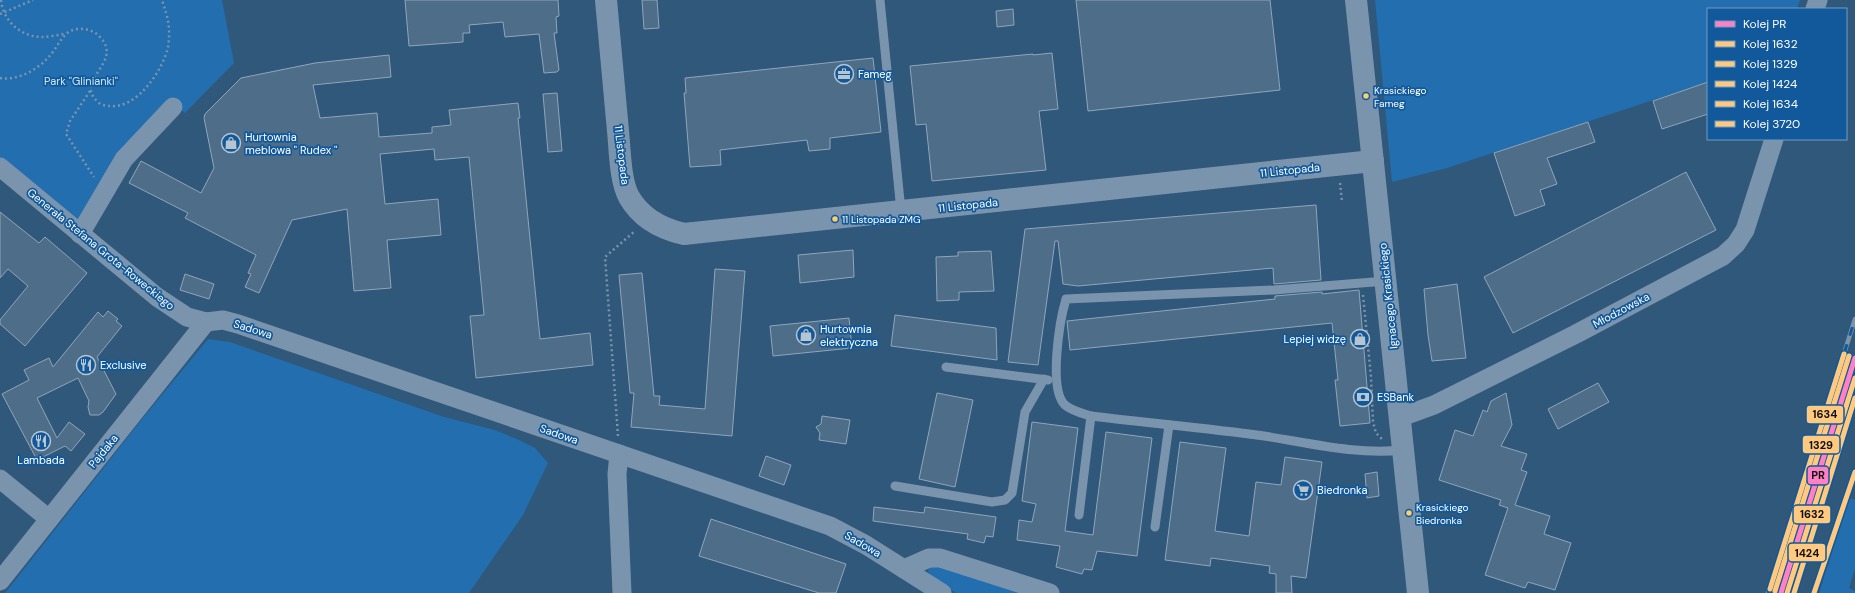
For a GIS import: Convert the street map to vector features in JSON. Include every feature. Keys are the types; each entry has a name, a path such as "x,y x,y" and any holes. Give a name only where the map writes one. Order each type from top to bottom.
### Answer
{"street":[{"name":"11 Listopada","path":"606,0 624,183 629,197 638,209 648,218 667,229 690,234 1373,161"},
{"name":"Ignacego Krasickiego","path":"1356,0 1401,417 1418,593"},
{"path":"80,234 109,187 124,159 173,107"},
{"name":"Młodzowska","path":"1401,417 1434,405 1576,334 1723,256 1736,244 1745,230 1774,140"},
{"name":"Generała Stefana Grota-Roweckiego","path":"0,167 156,297 187,317 206,322"},
{"name":"Sadowa","path":"206,322 222,320 238,324 830,526 866,545 942,593"},
{"name":"Pajdaka","path":"0,581 206,322"},
{"path":"619,454 617,474 622,593"},
{"path":"0,479 49,519"},
{"path":"904,569 930,558 940,558 1050,593"}],"lane":[{"path":"880,0 901,212"},
{"path":"1386,280 1274,290 1066,299 1060,318 1055,380 1064,404 1076,412 1090,416 1264,436 1346,450 1385,452 1404,450"},
{"path":"946,367 1055,380"},
{"path":"896,486 992,502 1004,500 1012,493 1025,412 1044,379"},
{"path":"1079,515 1090,416"},
{"path":"1154,527 1169,425"}],"path":[{"path":"1,0 4,12 11,24 21,32 33,36 43,37 65,34 78,29 96,33 103,40 107,49 106,56 92,82 90,91 67,128 66,134 94,177 109,187"},
{"path":"0,14 33,0"},
{"path":"90,91 98,103 106,106 118,106 134,99 149,84 160,67 168,48 170,22 162,0"},
{"path":"0,78 22,76 43,64 65,34"},
{"path":"1339,179 1342,202"},
{"path":"619,454 605,257 648,218"},
{"path":"1368,292 1362,292 1371,377 1373,422 1376,433 1384,440"}],"green space":[{"name":"Park \"Glinianki\"","path":"0,0 222,0 234,63 185,113 169,101 79,228 0,159"},
{"path":"1375,0 1800,0 1797,8 1707,8 1707,82 1447,168 1392,182"},
{"path":"208,339 230,342 444,417 495,430 535,448 548,463 523,515 469,593 5,593 142,419"},
{"path":"1849,498 1855,500 1855,569 1849,588 1855,591 1855,593 1819,593"},
{"path":"939,564 1029,593 956,593 930,576 928,570 931,565"}],"building":[{"path":"405,0 558,0 559,16 556,17 557,33 554,33 559,70 557,72 544,73 539,34 505,37 503,22 469,25 470,33 463,33 463,42 409,46"},
{"path":"642,0 657,0 659,28 644,29"},
{"path":"1076,0 1270,0 1280,90 1088,111"},
{"path":"1013,9 1014,25 997,27 996,11"},
{"path":"1052,53 1058,109 1039,111 1046,170 932,181 926,124 916,125 910,66"},
{"path":"389,55 391,77 313,85 320,118 377,113 379,137 432,133 432,127 451,125 449,110 518,103 520,118 518,118 540,339 590,333 593,365 476,378 470,316 484,315 469,157 435,160 434,149 380,154 385,204 438,199 441,235 387,240 391,288 354,291 347,209 292,220 259,293 245,287 251,274 248,273 256,255 185,218 188,213 129,183 141,161 201,193 214,168 204,118 205,114 241,78 315,63"},
{"path":"873,58 881,132 830,138 830,149 809,151 807,140 720,150 721,165 690,167 684,93 686,93 685,78"},
{"path":"1707,82 1707,114 1662,129 1653,101"},
{"path":"557,93 562,151 548,152 543,94"},
{"path":"1588,122 1595,142 1547,158 1557,184 1540,190 1545,205 1515,216 1494,153"},
{"path":"1686,172 1716,230 1513,333 1484,277"},
{"path":"1316,205 1321,280 1274,284 1273,268 1078,286 1063,284 1058,241 1055,241 1038,365 1008,362 1025,229"},
{"path":"0,212 39,243 45,237 87,273 25,346 0,324 0,320 28,286 8,269 0,278"},
{"path":"853,250 854,277 800,283 798,255"},
{"path":"991,251 994,291 959,292 959,300 937,301 936,257 958,256 958,252"},
{"path":"715,269 745,271 732,436 631,427 634,393 630,393 619,275 642,273 654,396 660,396 659,405 705,409"},
{"path":"185,274 214,284 209,299 180,290"},
{"path":"1457,284 1466,358 1432,361 1424,289"},
{"path":"1359,290 1370,423 1340,426 1335,380 1338,380 1332,323 1070,350 1067,321 1275,299 1275,296 1322,292 1322,294"},
{"path":"108,311 118,319 116,321 122,326 97,357 116,394 103,412 99,415 90,415 88,407 89,401 78,378 37,398 57,438 69,422 85,434 71,451 65,446 37,460 2,394 29,380 24,370 49,358 53,367 98,312 103,317"},
{"path":"895,315 996,328 997,360 891,346"},
{"path":"849,318 852,348 773,356 770,326"},
{"path":"1598,383 1609,402 1558,429 1548,409"},
{"path":"937,393 973,400 955,487 919,479"},
{"path":"1506,393 1512,425 1501,446 1527,454 1521,470 1527,472 1515,505 1550,516 1544,534 1571,543 1555,590 1528,582 1525,588 1485,575 1508,508 1499,505 1501,500 1439,480 1455,430 1473,436 1483,410 1487,412 1491,401"},
{"path":"822,416 850,420 846,444 819,440 820,433 816,427 821,424"},
{"path":"1032,422 1078,428 1065,531 1093,535 1106,432 1152,438 1137,556 1097,551 1092,570 1084,569 1082,574 1056,567 1060,546 1017,540 1019,520 1032,522 1036,504 1022,501"},
{"path":"1180,442 1226,448 1215,531 1249,536 1256,482 1281,485 1285,457 1322,462 1306,578 1291,576 1292,593 1276,593 1276,574 1269,573 1270,566 1211,558 1210,566 1165,560"},
{"path":"766,456 791,465 784,485 759,476"},
{"path":"1377,472 1379,496 1367,498 1365,474"},
{"path":"874,507 924,513 925,507 996,517 993,537 986,536 984,543 967,539 968,534 873,521"},
{"path":"711,519 846,564 836,593 819,593 699,556"}],"railway":[{"path":"1768,593 1855,319"}],"rail line":[{"name":"1634","path":"1770,589 1844,354"},
{"name":"1329","path":"1775,591 1849,356"},
{"name":"PR","path":"1781,593 1855,358"},
{"name":"1632","path":"1787,593 1855,378"},
{"name":"1424","path":"1794,593 1855,398"},
{"name":"3720","path":"1814,593 1855,472"}],"place":[{"name":"Fameg","path":"844,74"},
{"name":"Krasickiego Fameg","path":"1366,96"},
{"name":"Hurtownia meblowa \" Rudex \"","path":"231,143"},
{"name":"11 Listopada ZMG","path":"835,219"},
{"name":"Hurtownia elektryczna","path":"806,335"},
{"name":"Lepiej widzę","path":"1360,339"},
{"name":"Exclusive","path":"86,365"},
{"name":"ESBank","path":"1363,397"},
{"name":"Lambada","path":"41,441"},
{"name":"Biedronka","path":"1303,490"},
{"name":"Krasickiego Biedronka","path":"1409,513"}]}
